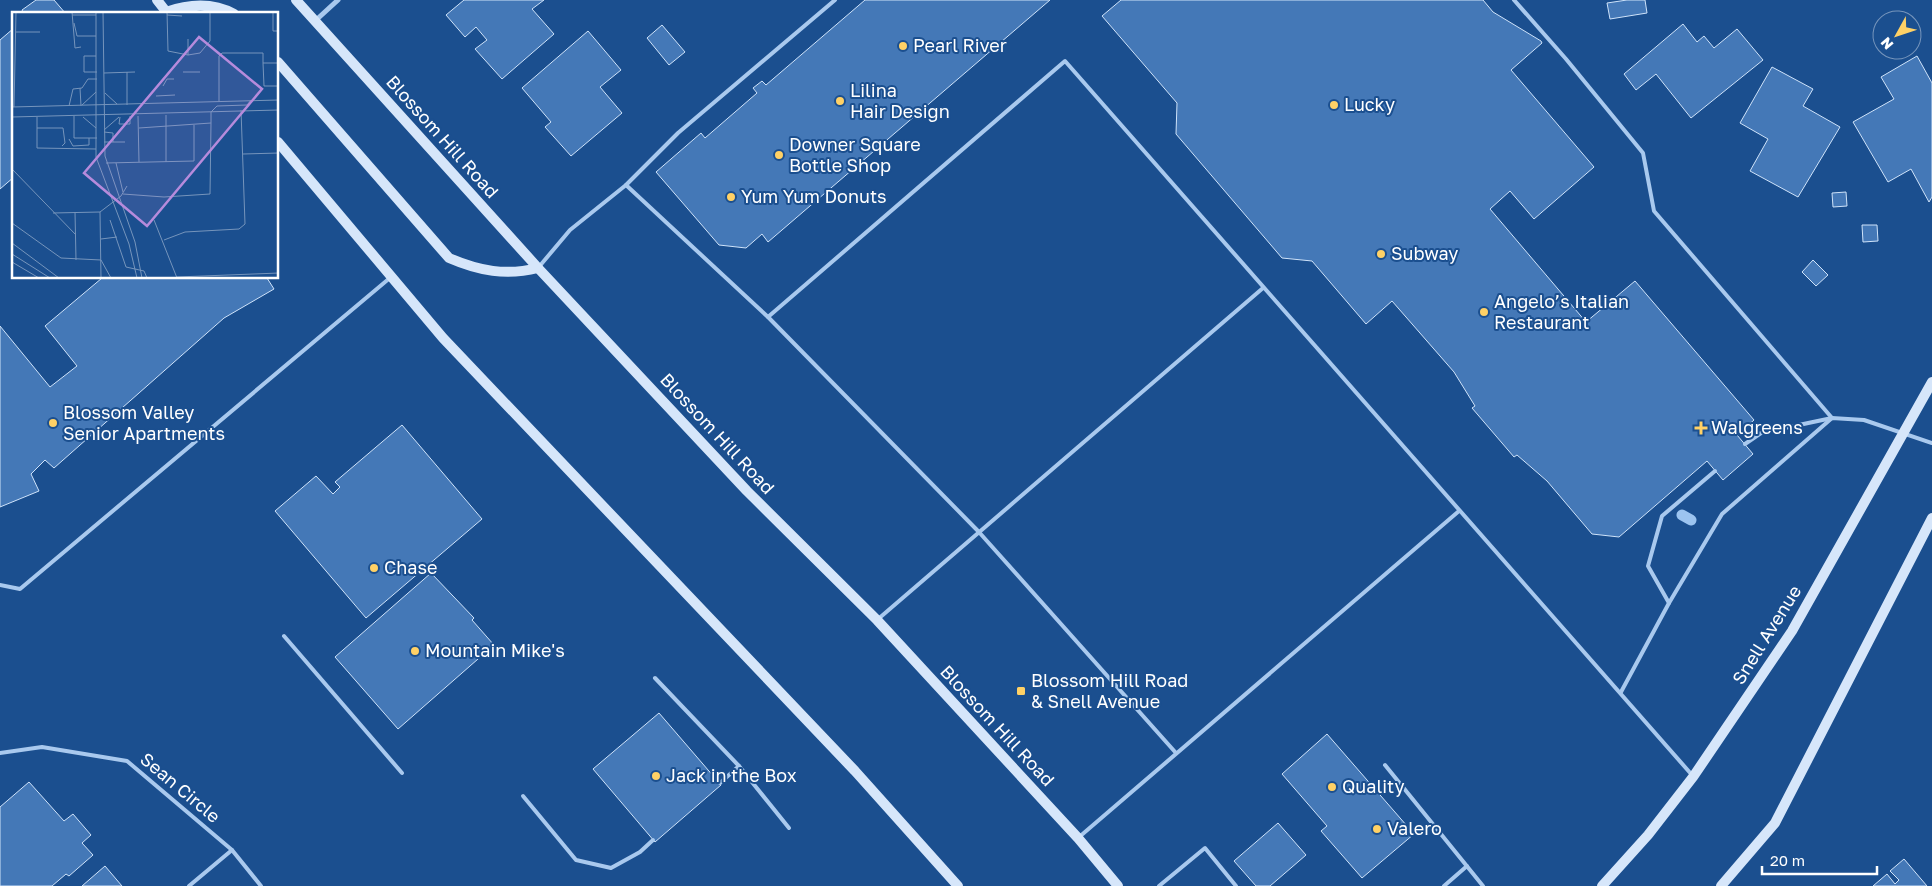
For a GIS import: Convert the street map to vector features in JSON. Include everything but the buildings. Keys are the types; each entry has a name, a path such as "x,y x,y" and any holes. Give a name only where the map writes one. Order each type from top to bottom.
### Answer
{"main road":[{"path":"157,0 166,12"},
{"name":"Blossom Hill Road","path":"296,0 538,268 746,491 877,620 1078,838 1118,886"},
{"path":"169,12 188,4 209,6 228,12"},
{"path":"279,63 449,258 472,268 494,272 517,273 538,268"},
{"path":"279,143 443,338 855,771 958,886"},
{"name":"Snell Avenue","path":"1602,886 1648,835 1693,777 1792,631 1932,382"},
{"path":"1721,886 1775,823 1932,518"}],"street":[{"path":"315,22 338,0"}],"lane":[{"path":"538,268 570,230 626,185 678,133 835,0"},
{"path":"1514,0 1643,152 1654,211 1832,418"},
{"path":"768,316 1065,61 1262,288 1693,777"},
{"path":"626,185 768,316 978,531 1176,753"},
{"path":"0,585 20,589 392,277"},
{"path":"877,620 1262,288"},
{"path":"1620,692 1669,603 1722,514 1832,418"},
{"path":"1745,444 1761,432 1832,418 1864,420 1932,443"},
{"path":"1669,603 1648,566 1662,516 1715,471"},
{"path":"1078,838 1459,511"},
{"path":"284,636 402,773"},
{"path":"655,678 739,766 789,828"},
{"name":"Sean Circle","path":"0,753 42,747 127,761 232,850 261,886"},
{"path":"1385,765 1483,886"},
{"path":"720,783 739,766"},
{"path":"523,796 576,860 611,868 640,852 654,840"},
{"path":"1160,886 1205,848 1236,886"},
{"path":"189,886 232,850"},
{"path":"1444,886 1467,866"}],"waterway":[{"path":"1682,515 1691,520"}],"place":[{"name":"Pearl River","path":"903,46"},
{"name":"Lilina Hair Design","path":"840,101"},
{"name":"Lucky","path":"1334,105"},
{"name":"Downer Square Bottle Shop","path":"779,155"},
{"name":"Yum Yum Donuts","path":"731,197"},
{"name":"Subway","path":"1381,254"},
{"name":"Angelo’s Italian Restaurant","path":"1484,312"},
{"name":"Blossom Valley Senior Apartments","path":"53,423"},
{"name":"Walgreens","path":"1701,428"},
{"name":"Chase","path":"374,568"},
{"name":"Mountain Mike's","path":"415,651"},
{"name":"Blossom Hill Road & Snell Avenue","path":"1021,691"},
{"name":"Jack in the Box","path":"656,776"},
{"name":"Quality","path":"1332,787"},
{"name":"Valero","path":"1377,829"}]}
